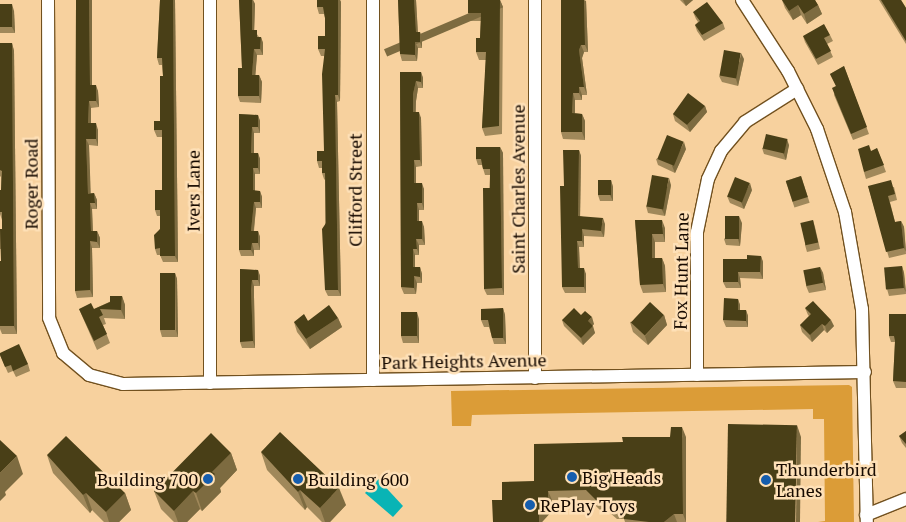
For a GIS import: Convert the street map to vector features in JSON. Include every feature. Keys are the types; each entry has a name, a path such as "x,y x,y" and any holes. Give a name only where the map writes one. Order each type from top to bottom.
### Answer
{"street":[{"name":"Roger Road","path":"48,0 49,318 56,343 70,362"},
{"name":"Ivers Lane","path":"210,0 210,383"},
{"name":"Clifford Street","path":"372,0 373,380"},
{"name":"Saint Charles Avenue","path":"535,378 536,0"},
{"path":"742,0 766,33 797,89 828,157 845,212 862,309 867,519 906,499"},
{"name":"Fox Hunt Lane","path":"697,375 697,232 708,179 721,151 745,122 797,89"},
{"name":"Park Heights Avenue","path":"70,362 89,375 112,384 864,372"}],"shaded area":[{"path":"849,385 852,387 854,522 818,522 825,521 824,419 813,419 813,409 472,415 471,426 452,426 451,391"}],"water":[{"path":"378,479 403,506 393,517 365,493"}],"building":[{"path":"76,0 89,0 90,85 96,85 96,101 89,101 88,123 96,123 96,139 86,139 88,194 94,193 95,203 90,203 91,231 97,231 97,242 90,241 90,290 75,291"},
{"path":"160,0 173,0 175,256 160,256 160,248 155,249 154,235 160,229 160,210 155,210 155,190 162,190 162,130 154,130 154,121 160,121 160,76 163,76 162,58 157,58"},
{"path":"239,0 252,0 252,30 257,30 257,37 261,37 260,49 254,49 252,75 259,75 259,96 238,96 238,68 242,68"},
{"path":"317,0 338,0 338,95 335,95 338,290 325,290 322,229 326,223 325,173 322,173 322,161 317,161 317,151 324,151 322,74 325,49 318,49 318,36 325,36 325,18 323,7 317,7"},
{"path":"398,0 414,0 416,32 420,32 420,42 415,42 415,55 400,54"},
{"path":"468,0 500,0 499,126 482,128 486,52 476,52 476,38 480,38 481,13 468,13"},
{"path":"561,0 584,0 585,45 581,45 579,50 584,87 579,87 579,93 573,93 572,113 582,114 582,132 561,132"},
{"path":"782,0 815,0 818,5 804,14 798,5 789,11"},
{"path":"881,0 901,0 906,8 906,41"},
{"path":"707,2 723,23 702,35 695,25 700,21 693,12"},
{"path":"0,4 12,4 12,27 0,27"},
{"path":"824,24 830,35 824,38 831,51 816,59 803,36"},
{"path":"0,43 12,43 14,326 0,326 0,229 2,229 2,212 0,212 0,190 2,171 0,170"},
{"path":"724,50 741,53 736,79 719,76"},
{"path":"844,66 867,127 851,134 832,88 836,86 830,74"},
{"path":"400,72 421,72 421,82 416,81 413,94 413,112 419,112 420,160 414,160 414,183 422,183 422,203 417,203 417,221 422,221 422,239 416,239 417,249 413,249 413,267 420,267 420,277 414,276 414,288 401,287"},
{"path":"688,93 705,106 687,125 673,114"},
{"path":"239,114 258,115 258,127 252,127 251,153 258,153 258,168 253,168 253,190 260,191 260,202 254,202 251,231 258,231 258,243 252,243 251,250 239,250"},
{"path":"766,134 787,139 784,154 763,149"},
{"path":"667,135 684,142 674,166 657,159"},
{"path":"869,145 871,151 877,148 884,165 864,172 858,149"},
{"path":"476,147 500,147 502,288 484,289 483,188 490,188 490,169 483,169 481,159 476,159"},
{"path":"563,150 579,150 578,216 603,218 601,231 582,229 582,241 577,241 578,268 584,268 584,287 562,287 560,186 564,186"},
{"path":"652,175 669,178 663,209 646,207"},
{"path":"801,176 808,197 793,202 786,181"},
{"path":"735,177 750,183 742,202 727,196"},
{"path":"598,180 611,180 611,195 598,195"},
{"path":"891,180 895,194 888,196 895,222 901,221 904,248 886,252 868,186"},
{"path":"725,216 739,216 739,239 725,239"},
{"path":"635,220 662,220 663,234 652,234 652,258 662,258 663,284 640,285"},
{"path":"813,220 818,242 806,245 800,223"},
{"path":"747,255 761,256 760,272 738,272 738,282 723,282 723,259 747,259"},
{"path":"902,266 904,288 886,289 884,268"},
{"path":"820,267 823,283 806,286 803,270"},
{"path":"240,269 258,270 258,280 252,280 251,290 253,341 240,342"},
{"path":"160,273 175,273 175,330 160,330"},
{"path":"110,296 122,296 121,310 100,309 103,315 99,317 107,334 94,341 79,309 91,303 94,309 110,302"},
{"path":"724,298 738,299 738,310 746,310 746,321 723,320"},
{"path":"813,301 831,320 825,326 822,324 810,335 800,325 811,314 805,308"},
{"path":"650,302 664,315 645,335 631,322"},
{"path":"329,305 338,318 306,339 294,322 304,314 308,321"},
{"path":"503,308 503,338 492,338 488,320 481,320 481,309"},
{"path":"574,308 581,315 585,311 592,317 588,321 593,326 581,338 562,320"},
{"path":"401,312 417,312 417,336 401,336"},
{"path":"889,314 906,314 906,382 893,381 895,341 894,336 889,336"},
{"path":"19,344 28,364 13,371 11,365 5,367 0,353"},
{"name":"Thunderbird Lanes","path":"728,424 797,425 795,522 726,522"},
{"path":"671,427 682,427 683,514 674,514 664,522 624,519 624,510 614,510 606,502 598,502 586,490 548,491 548,502 539,512 539,522 493,522 492,500 502,500 502,482 534,481 534,444 623,442 622,437 670,437"},
{"path":"906,431 906,444 899,436"},
{"path":"280,432 339,488 320,508 300,490 298,492 261,452"},
{"path":"211,433 231,453 212,472 215,474 196,493 193,491 174,511 154,491"},
{"path":"66,436 125,493 106,512 86,493 83,495 47,455"},
{"path":"0,440 17,456 0,473"}],"place":[{"name":"Big Heads","path":"572,477"},
{"name":"Building 700","path":"208,479"},
{"name":"Building 600","path":"298,479"},
{"name":"Thunderbird Lanes","path":"766,480"},
{"name":"RePlay Toys","path":"530,505"}]}
